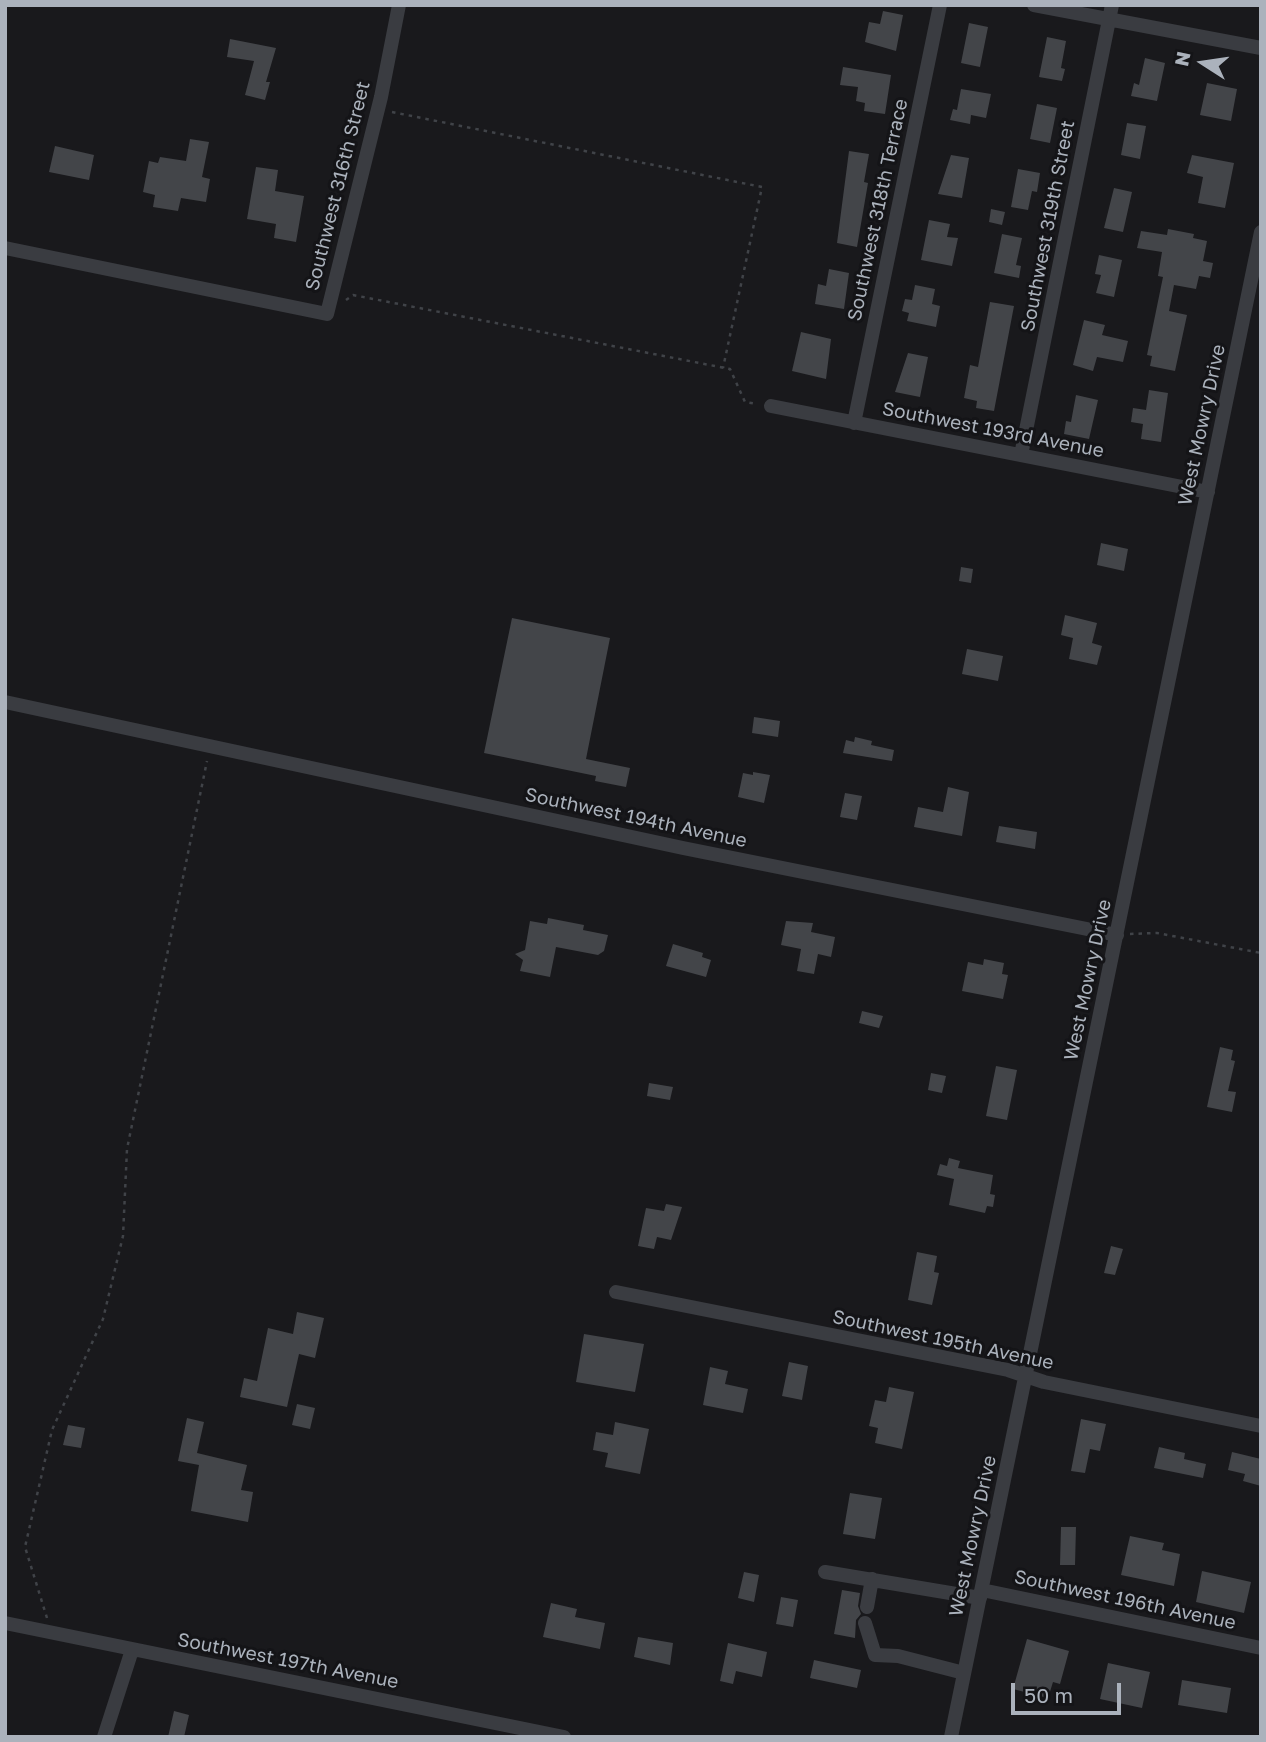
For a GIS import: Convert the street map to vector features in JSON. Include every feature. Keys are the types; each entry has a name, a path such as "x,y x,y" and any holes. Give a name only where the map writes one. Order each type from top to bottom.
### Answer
{"street":[{"name":"Southwest 316th Street","path":"5,248 327,314 378,109 399,5"},
{"name":"Southwest 318th Terrace","path":"854,423 940,5"},
{"path":"1034,5 1261,48"},
{"name":"Southwest 319th Street","path":"1021,455 1112,5"},
{"name":"West Mowry Drive","path":"951,1737 1261,232"},
{"name":"Southwest 193rd Avenue","path":"771,406 1208,492"},
{"name":"Southwest 194th Avenue","path":"5,702 682,848 1117,935"},
{"name":"Southwest 195th Avenue","path":"616,1292 1261,1426"},
{"name":"Southwest 196th Avenue","path":"825,1572 981,1594 1261,1648"},
{"path":"867,1607 872,1579"},
{"name":"Southwest 197th Avenue","path":"5,1623 499,1730 564,1737"},
{"path":"865,1623 875,1655 898,1656 964,1673"},
{"path":"104,1737 132,1650"}],"path":[{"path":"378,109 762,187 723,368"},
{"path":"327,314 353,295 730,369 745,402 771,406"},
{"path":"47,1633 47,1610 25,1547 52,1430 103,1318 122,1236 127,1149 210,747"},
{"path":"1117,935 1157,933 1261,953"}],"building":[{"path":"883,11 903,15 896,51 865,42 869,22 880,24"},
{"path":"969,23 988,27 980,67 961,63"},
{"path":"1047,37 1066,41 1061,68 1065,69 1062,81 1039,77"},
{"path":"230,39 276,48 266,82 270,82 265,100 245,95 254,61 227,57"},
{"path":"1145,58 1165,63 1157,101 1131,96 1134,83 1139,85"},
{"path":"843,67 891,75 885,114 864,111 865,103 856,101 858,87 840,85"},
{"path":"1207,83 1237,89 1231,121 1200,115"},
{"path":"961,89 991,94 986,118 971,115 970,124 950,120 953,109 957,110"},
{"path":"1037,104 1057,108 1050,143 1030,139"},
{"path":"1127,123 1146,126 1140,159 1121,155"},
{"path":"190,139 209,142 202,177 210,179 206,202 181,198 178,211 153,207 155,195 143,192 149,161 158,163 160,157 186,161"},
{"path":"55,146 94,155 89,180 49,172"},
{"path":"849,151 869,154 864,182 868,183 857,247 837,243"},
{"path":"951,155 969,158 962,198 938,194"},
{"path":"1192,155 1234,163 1225,208 1198,203 1203,177 1187,173"},
{"path":"256,167 278,170 275,191 304,196 296,242 274,238 276,224 247,219"},
{"path":"1018,169 1040,173 1037,192 1032,191 1028,210 1011,207"},
{"path":"1114,188 1132,192 1123,232 1104,228"},
{"path":"991,209 1005,212 1002,225 989,222"},
{"path":"929,220 950,224 947,237 958,238 952,266 921,260"},
{"path":"1168,229 1194,234 1193,238 1207,241 1203,261 1213,263 1210,278 1199,276 1196,289 1174,285 1169,311 1187,315 1175,371 1150,366 1152,356 1147,355 1163,277 1158,276 1162,252 1137,248 1141,231 1167,235"},
{"path":"1002,234 1022,238 1016,265 1021,266 1019,278 994,273"},
{"path":"1099,255 1122,260 1114,297 1096,293 1101,275 1095,274"},
{"path":"829,269 849,273 844,309 815,304 818,284 826,286"},
{"path":"915,285 935,289 932,304 940,306 936,327 907,321 909,313 902,311 905,299 912,300"},
{"path":"990,302 1014,306 994,411 976,408 977,401 964,398 970,365 978,367"},
{"path":"1084,320 1105,325 1102,335 1128,341 1123,362 1097,357 1093,371 1073,365"},
{"path":"801,332 831,339 826,379 792,371"},
{"path":"908,353 928,357 920,397 895,392"},
{"path":"1149,390 1168,393 1161,442 1141,439 1143,424 1131,422 1133,408 1146,410"},
{"path":"1076,395 1098,400 1089,439 1064,434 1066,421 1071,422"},
{"path":"1101,543 1128,549 1124,571 1097,565"},
{"path":"961,567 973,569 971,583 959,581"},
{"path":"1065,615 1097,623 1092,643 1102,646 1097,665 1069,659 1073,638 1061,635"},
{"path":"512,618 610,638 586,759 630,768 626,787 595,781 596,776 484,753"},
{"path":"967,649 1003,656 998,681 962,674"},
{"path":"754,717 780,721 778,737 752,733"},
{"path":"855,737 872,741 871,745 894,750 892,761 843,753 846,740 854,742"},
{"path":"753,772 770,775 764,803 738,797 743,773 753,775"},
{"path":"948,787 969,792 962,836 914,827 918,807 943,812"},
{"path":"845,793 862,796 857,820 840,817"},
{"path":"999,826 1037,832 1035,849 996,842"},
{"path":"548,918 584,925 583,930 608,935 604,951 598,955 556,947 550,977 520,971 523,960 515,954 525,950 530,921 547,924"},
{"path":"786,921 813,923 811,932 835,937 831,957 818,954 814,974 797,971 801,949 781,945"},
{"path":"673,944 703,953 702,957 711,960 706,977 666,966"},
{"path":"984,959 1004,963 1002,974 1008,975 1003,999 962,991 968,962 983,965"},
{"path":"862,1011 883,1016 879,1028 859,1023"},
{"path":"1220,1047 1233,1050 1231,1060 1235,1061 1228,1091 1236,1092 1232,1112 1207,1107"},
{"path":"996,1066 1017,1070 1007,1120 986,1116"},
{"path":"931,1073 946,1076 942,1093 928,1090"},
{"path":"649,1083 673,1087 670,1100 647,1096"},
{"path":"949,1158 960,1161 958,1168 993,1175 990,1194 995,1195 993,1207 987,1206 985,1213 949,1205 954,1179 937,1175 940,1164 947,1166"},
{"path":"666,1204 682,1207 671,1240 657,1237 654,1249 638,1246 646,1208 664,1211"},
{"path":"1111,1246 1123,1249 1115,1275 1104,1273"},
{"path":"917,1252 937,1256 934,1272 939,1273 932,1305 908,1300"},
{"path":"297,1312 324,1318 315,1358 299,1354 287,1407 240,1397 244,1378 257,1381 268,1328 293,1334"},
{"path":"584,1334 644,1344 635,1392 576,1382"},
{"path":"789,1362 808,1366 802,1400 782,1396"},
{"path":"710,1367 728,1371 725,1384 748,1389 743,1413 703,1405"},
{"path":"889,1387 914,1392 902,1449 875,1443 878,1428 869,1426 875,1400 886,1402"},
{"path":"297,1404 315,1408 310,1429 292,1425"},
{"path":"187,1418 204,1422 197,1453 247,1465 241,1490 253,1492 248,1522 191,1511 199,1465 178,1461"},
{"path":"1081,1419 1106,1424 1100,1451 1090,1449 1085,1473 1071,1471"},
{"path":"615,1422 649,1429 640,1474 605,1467 608,1453 593,1450 596,1432 613,1435"},
{"path":"68,1425 85,1428 81,1448 63,1445"},
{"path":"1159,1447 1185,1453 1184,1459 1206,1464 1203,1478 1154,1468"},
{"path":"1232,1452 1261,1459 1261,1486 1243,1481 1245,1474 1228,1470"},
{"path":"850,1493 882,1498 875,1539 843,1534"},
{"path":"1061,1527 1076,1527 1075,1565 1060,1565"},
{"path":"1130,1536 1164,1543 1162,1550 1180,1554 1174,1586 1121,1575"},
{"path":"1202,1571 1251,1582 1244,1613 1196,1602"},
{"path":"744,1572 759,1575 754,1602 738,1598"},
{"path":"842,1590 860,1593 858,1606 861,1614 856,1620 855,1638 834,1634"},
{"path":"781,1597 798,1600 793,1627 776,1624"},
{"path":"551,1603 577,1609 575,1617 605,1623 600,1649 543,1637"},
{"path":"638,1637 673,1643 670,1665 634,1657"},
{"path":"1027,1639 1069,1651 1060,1684 1053,1682 1048,1698 1013,1689"},
{"path":"728,1643 767,1652 762,1677 736,1671 733,1684 720,1681"},
{"path":"814,1660 861,1670 857,1688 810,1678"},
{"path":"1108,1663 1150,1672 1142,1708 1100,1699"},
{"path":"1182,1680 1231,1688 1227,1713 1178,1705"},
{"path":"174,1711 189,1715 184,1737 168,1737"}]}
